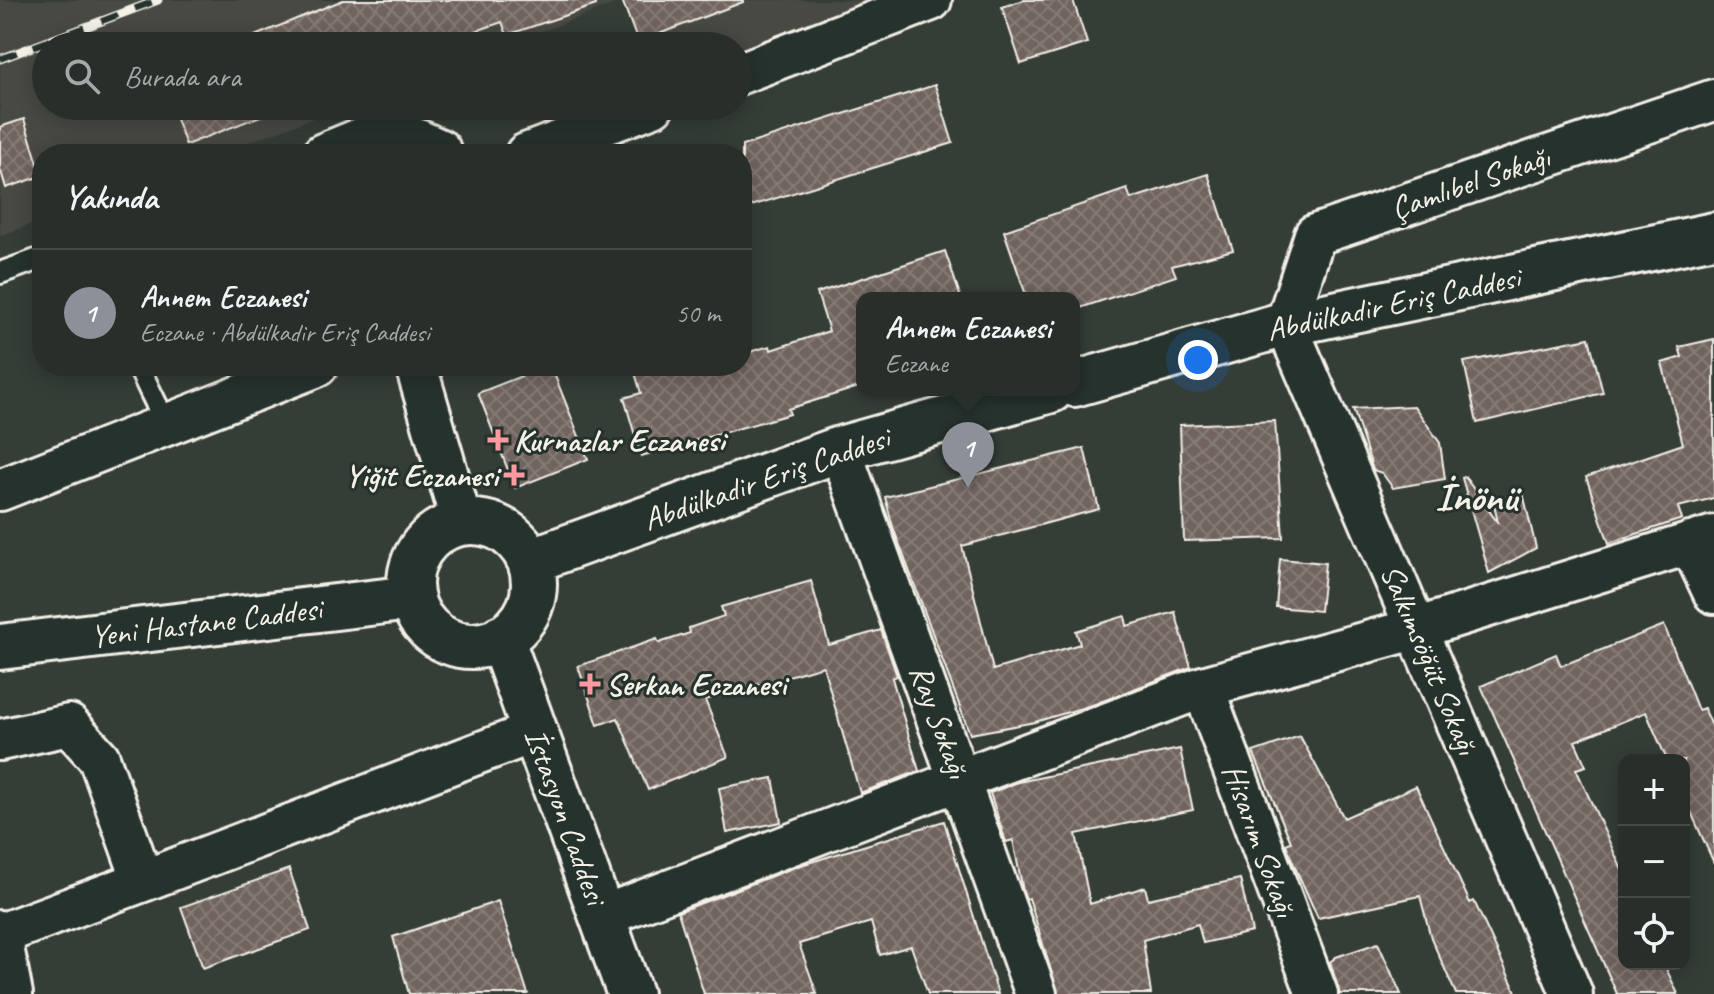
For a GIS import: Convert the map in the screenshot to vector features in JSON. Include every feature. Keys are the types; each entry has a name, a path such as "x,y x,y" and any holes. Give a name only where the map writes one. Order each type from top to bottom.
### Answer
{"main road":[{"name":"Abdülkadir Eriş Caddesi","path":"1080,382 1286,324 1714,235"},
{"name":"Abdülkadir Eriş Caddesi","path":"530,561 840,449 1030,396"},
{"path":"462,523 483,523 503,531 519,543 530,561 535,581 532,602 523,620 501,638 469,646 450,642 432,632 419,617 411,598 410,577 421,550 443,529 462,523"},
{"name":"Yeni Hastane Caddesi","path":"0,647 411,598"},
{"name":"İstasyon Caddesi","path":"501,638 630,994"}],"street":[{"path":"752,69 931,0"},
{"name":"Çamlıbel Sokağı","path":"1286,324 1315,235 1714,100"},
{"path":"552,144 616,120"},
{"path":"347,144 389,127 427,144"},
{"name":"Salkımsöğüt Sokağı","path":"1286,324 1572,994"},
{"path":"0,490 291,376"},
{"path":"419,376 462,523"},
{"name":"Ray Sokağı","path":"840,449 962,780 1036,994"},
{"path":"603,916 1203,687 1418,628 1702,540 1714,593"},
{"name":"Hisarım Sokağı","path":"1203,687 1317,994"},
{"path":"0,740 69,725 99,758 143,881"},
{"path":"12,994 1,932 534,732"}],"lane":[{"path":"0,273 32,262"},
{"path":"143,376 166,424"}],"shaded area":[{"path":"0,0 625,0 540,32 32,32 32,120 308,120 244,144 32,144 32,224 0,236"},
{"path":"639,0 938,0 752,68 752,32 656,32"}],"building":[{"path":"343,0 595,0 596,5 516,32 506,32 502,22 473,32 264,32"},
{"path":"622,0 743,0 664,32 634,32"},
{"path":"1024,0 1073,0 1087,43 1021,64 1002,7"},
{"path":"935,85 953,143 752,206 752,144 748,144"},
{"path":"24,119 32,144 32,179 6,188 0,168 0,127"},
{"path":"176,120 250,120 189,144 186,144"},
{"path":"1208,174 1233,250 1172,266 1176,276 1080,308 1080,292 1025,292 1004,231 1127,189 1131,199"},
{"path":"945,251 959,292 856,292 856,388 788,409 790,414 641,456 624,398 641,393 636,376 752,376 752,351 770,346 771,350 829,331 817,293"},
{"path":"1589,338 1603,393 1477,423 1464,362"},
{"path":"1714,339 1714,498 1678,507 1682,519 1609,543 1586,477 1683,444 1662,363 1682,357 1679,347"},
{"path":"521,376 555,376 588,459 515,488 478,393"},
{"path":"1414,406 1440,443 1445,479 1393,488 1382,473 1373,470 1353,409"},
{"path":"1275,421 1283,538 1184,541 1180,425"},
{"path":"1084,448 1099,509 962,546 993,670 1080,644 1076,631 1125,616 1127,626 1175,612 1191,667 1095,704 1035,722 970,734 893,527 885,497"},
{"path":"1465,477 1498,523 1494,504 1523,493 1536,548 1489,573 1462,478"},
{"path":"1280,559 1325,563 1320,611 1276,607"},
{"path":"811,581 829,645 881,630 897,676 892,678 919,771 860,793 823,666 705,700 728,757 648,790 618,718 598,725 578,666 657,639 659,643 690,633 689,628 724,616 721,607"},
{"path":"1664,625 1698,710 1704,708 1714,730 1714,863 1690,810 1690,754 1664,754 1646,712 1575,741 1586,766 1576,769 1618,861 1618,970 1667,970 1678,994 1617,994 1481,686 1556,654 1561,666"},
{"path":"1300,736 1344,818 1416,786 1470,903 1474,901 1517,994 1456,994 1431,938 1420,896 1318,918 1294,865 1286,844 1291,842 1253,752"},
{"path":"1180,749 1193,810 1076,834 1090,904 1145,887 1148,899 1240,879 1252,932 1203,943 1198,924 1143,940 1151,994 1058,994 1029,898 1026,900 1023,891 1013,840 1006,842 990,793 1018,782"},
{"path":"773,778 781,822 727,833 719,788"},
{"path":"944,821 998,994 928,994 911,946 880,955 871,922 799,944 817,994 704,994 678,912 798,866"},
{"path":"289,869 310,930 203,968 181,907"},
{"path":"498,901 528,994 409,994 393,937"},
{"path":"1378,943 1401,994 1340,994 1330,962 1336,957"}],"railway":[{"path":"72,32 158,0"},
{"path":"0,59 32,47"}],"place":[{"name":"Kurnazlar Eczanesi","path":"498,440"},
{"name":"Yiğit Eczanesi","path":"514,475"},
{"name":"Annem Eczanesi","path":"968,488"},
{"name":"Serkan Eczanesi","path":"590,684"}],"district":[{"name":"İnönü","path":"1476,496"}]}
